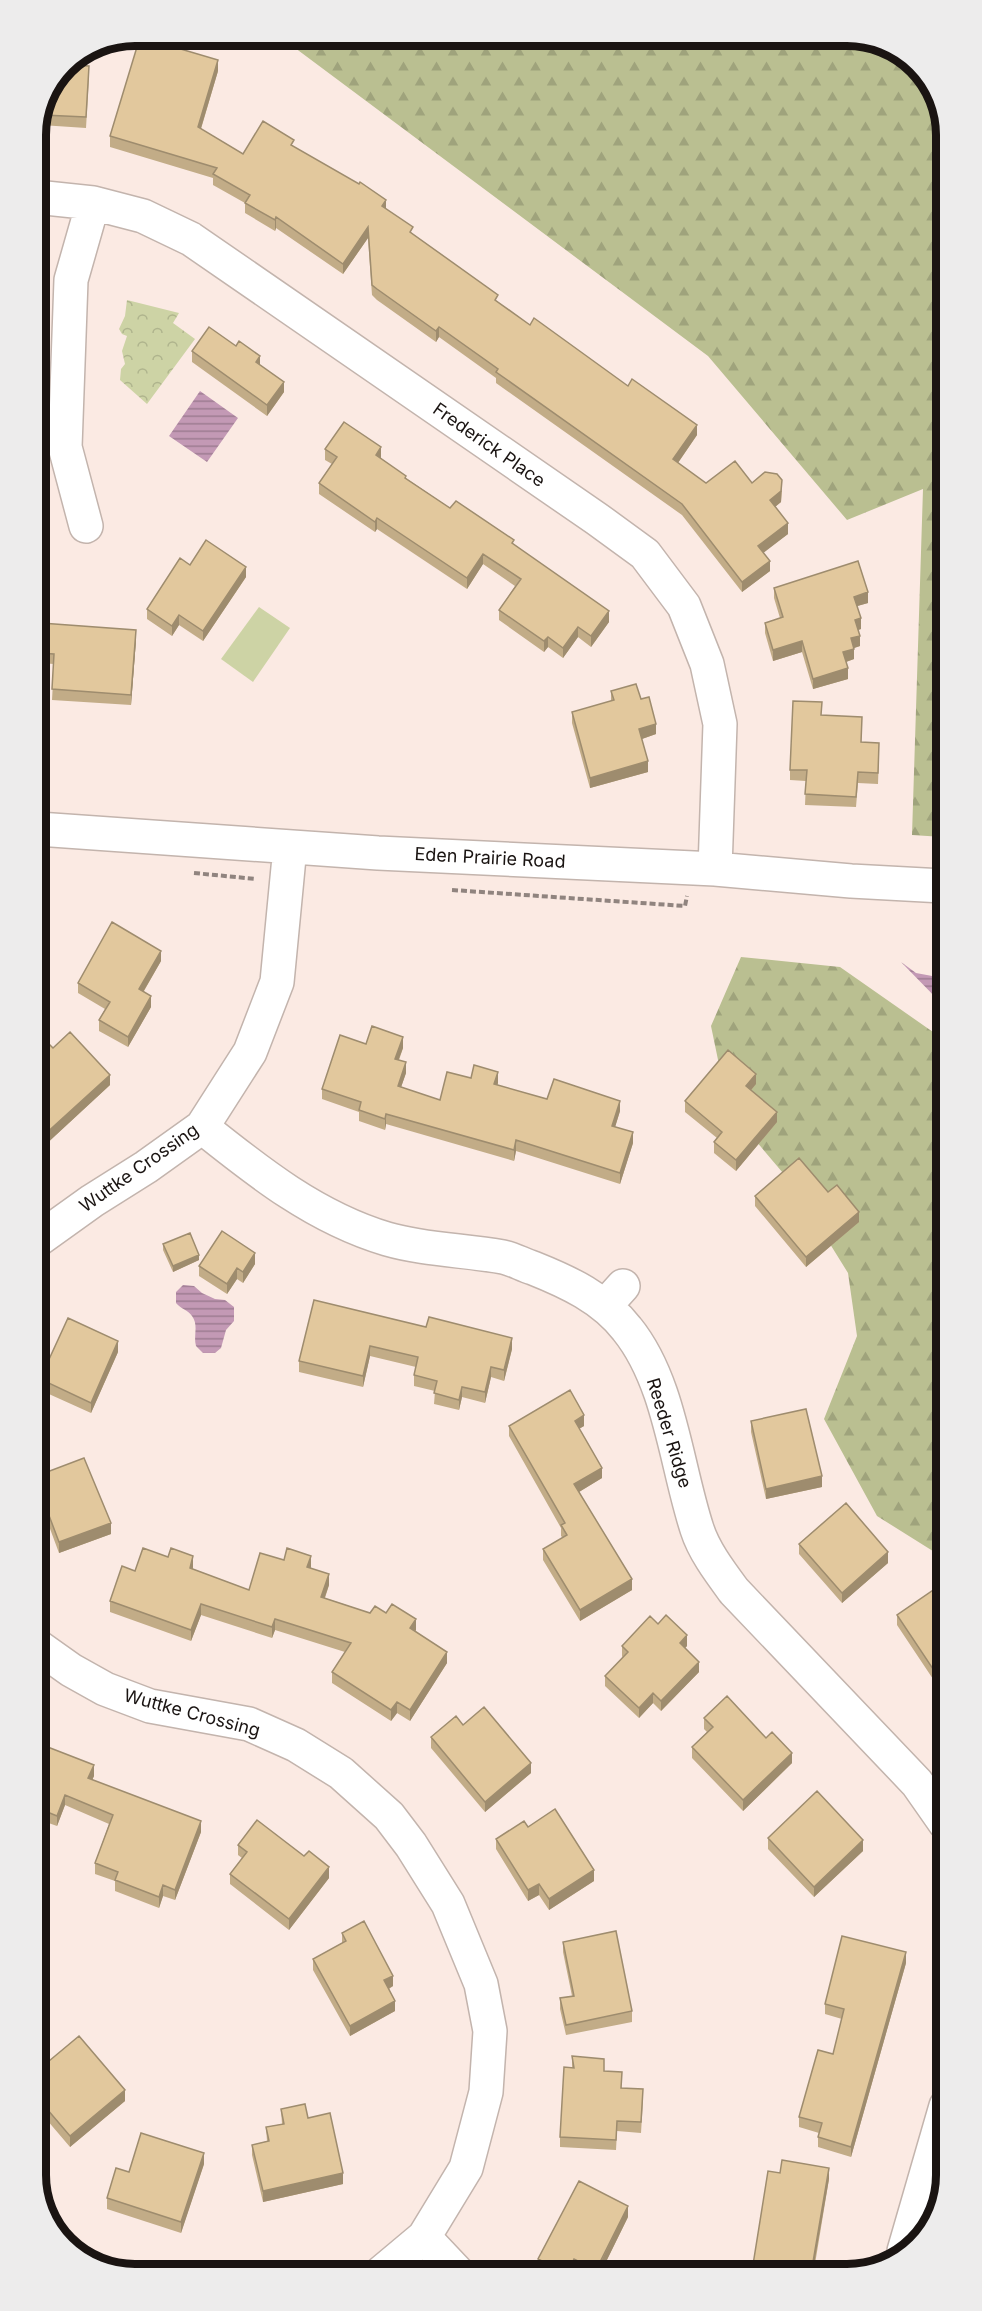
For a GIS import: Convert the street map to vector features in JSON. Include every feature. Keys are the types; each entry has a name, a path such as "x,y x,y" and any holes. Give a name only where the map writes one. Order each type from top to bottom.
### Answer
{"street":[{"name":"Frederick Place","path":"47,198 93,203 143,216 191,239 645,554 684,606 707,664 720,724 715,869"},
{"path":"86,526 65,447 71,280 93,203"},
{"name":"Eden Prairie Road","path":"47,830 290,847 715,869 936,886"},
{"name":"Wuttke Crossing","path":"46,1234 201,1127 250,1052 277,982 290,847"},
{"name":"Reeder Ridge","path":"201,1127 272,1182 335,1219 386,1239 445,1251 505,1258 579,1288 614,1296 627,1328 644,1355 668,1415 697,1531 713,1563 734,1591 917,1783 936,1810"},
{"name":"Wuttke Crossing","path":"46,1652 70,1670 105,1689 150,1706 249,1725 296,1745 342,1773 389,1816 411,1845 448,1905 481,1984 490,2031 486,2092 466,2168 424,2237 392,2264"},
{"path":"907,2240 936,2141"},
{"path":"424,2237 450,2264"}],"green space":[{"path":"293,46 852,47 875,51 891,58 917,81 931,107 936,135 936,837 912,835 923,489 847,520 708,356"},
{"path":"127,300 179,313 173,323 195,339 147,404 120,380 121,369 125,364 122,351 127,336 119,329 125,316"},
{"path":"259,607 290,628 253,682 221,659"},
{"path":"741,957 840,967 936,1034 936,1553 877,1516 824,1419 857,1336 848,1273 794,1186 728,1108 711,1026"}],"shaded area":[{"path":"200,391 238,418 207,462 169,436"},
{"path":"901,962 916,973 936,977 936,998"},
{"path":"183,1285 194,1286 202,1293 215,1299 225,1300 234,1307 234,1321 226,1330 221,1348 215,1353 203,1353 196,1346 194,1320 176,1303 176,1292"}],"building":[{"path":"137,46 171,46 218,60 198,127 243,154 263,121 294,140 291,145 359,184 360,182 386,200 382,206 413,227 410,232 498,295 495,300 530,325 534,318 628,386 632,379 697,425 673,459 706,483 735,461 752,483 765,472 777,474 782,480 781,491 770,500 788,523 758,546 770,561 742,582 682,504 496,372 498,369 439,327 436,331 372,285 368,227 343,264 276,217 275,220 245,203 250,195 213,174 217,168 110,136"},
{"path":"81,66 89,66 86,117 49,115 56,96 65,81"},
{"path":"209,327 236,346 239,341 260,356 256,362 284,382 267,405 192,351"},
{"path":"344,422 381,447 376,455 406,476 405,478 450,508 456,501 514,540 512,543 609,611 591,636 578,627 563,648 548,637 544,641 499,610 521,579 483,554 467,578 377,518 375,522 319,483 337,457 325,449"},
{"path":"206,540 246,567 203,631 179,615 172,626 147,609 180,558 190,565"},
{"path":"858,561 868,592 854,597 861,618 855,620 860,636 851,638 854,649 843,652 848,668 813,679 802,641 773,650 765,623 783,617 774,588"},
{"path":"47,623 136,630 131,695 52,689 54,654 47,654"},
{"path":"636,684 641,699 649,697 656,724 639,729 648,761 590,778 572,712 614,700 611,691"},
{"path":"793,701 822,702 821,715 862,717 861,742 879,743 878,773 858,772 856,797 805,794 807,770 790,770"},
{"path":"112,922 161,951 139,989 151,996 128,1037 99,1020 110,1002 78,983"},
{"path":"372,1026 403,1037 395,1059 406,1062 398,1086 440,1100 447,1072 471,1078 474,1065 498,1072 494,1084 547,1099 554,1079 620,1101 612,1126 633,1132 620,1173 516,1140 514,1150 386,1114 385,1119 359,1110 361,1102 322,1089 340,1035 366,1044"},
{"path":"70,1032 110,1075 47,1133 47,1042 53,1048"},
{"path":"728,1050 756,1074 746,1086 777,1112 736,1160 714,1142 722,1132 685,1101"},
{"path":"799,1158 828,1192 837,1185 859,1212 806,1257 755,1196"},
{"path":"222,1231 255,1253 243,1272 237,1268 227,1284 199,1266"},
{"path":"190,1233 199,1255 173,1266 163,1244"},
{"path":"314,1300 426,1327 429,1317 512,1338 504,1370 491,1367 485,1392 462,1387 459,1400 434,1393 437,1381 414,1375 418,1357 370,1346 363,1376 299,1361"},
{"path":"68,1318 118,1341 91,1403 46,1382 46,1365"},
{"path":"570,1390 584,1415 575,1421 602,1468 574,1484 632,1579 580,1610 543,1549 567,1535 561,1525 565,1523 509,1426"},
{"path":"806,1409 822,1476 766,1489 751,1421"},
{"path":"84,1458 111,1523 59,1542 46,1508 46,1472"},
{"path":"846,1503 888,1552 842,1593 799,1544"},
{"path":"143,1548 168,1557 171,1548 193,1556 190,1568 249,1590 260,1553 284,1560 287,1548 311,1556 307,1567 329,1574 321,1597 370,1613 375,1606 386,1613 392,1604 416,1619 410,1628 447,1652 410,1710 397,1702 391,1710 332,1672 351,1643 275,1619 272,1627 201,1604 191,1630 110,1601 122,1566 135,1571"},
{"path":"936,1588 936,1674 897,1615"},
{"path":"666,1615 687,1635 680,1643 699,1662 661,1701 653,1693 639,1708 605,1676 628,1652 622,1646 650,1616 658,1624"},
{"path":"727,1696 766,1738 772,1732 792,1753 743,1800 692,1747 713,1727 704,1718"},
{"path":"484,1707 531,1763 485,1802 431,1737 456,1716 463,1725"},
{"path":"46,1746 94,1765 88,1778 201,1821 175,1890 163,1885 159,1897 115,1880 118,1872 95,1863 113,1815 65,1795 57,1816 46,1812"},
{"path":"817,1791 863,1840 814,1887 768,1838"},
{"path":"555,1809 594,1870 549,1899 539,1884 528,1890 496,1839 524,1821 528,1827"},
{"path":"257,1820 304,1856 309,1851 329,1867 289,1919 230,1874 247,1852 238,1845"},
{"path":"364,1921 393,1976 384,1980 395,2001 350,2026 313,1959 346,1941 342,1933"},
{"path":"616,1931 632,2011 566,2025 560,1998 574,1996 563,1942"},
{"path":"842,1936 906,1952 851,2147 818,2137 822,2123 799,2117 818,2050 833,2054 844,2009 825,2004"},
{"path":"79,2036 125,2090 70,2136 46,2108 46,2057 49,2061"},
{"path":"572,2056 604,2059 604,2071 622,2072 621,2088 643,2089 641,2122 617,2121 616,2140 560,2137 564,2067 574,2068"},
{"path":"305,2104 308,2118 330,2113 343,2173 263,2191 252,2145 269,2141 266,2127 284,2124 281,2109"},
{"path":"141,2133 204,2153 181,2222 107,2198 116,2168 129,2172"},
{"path":"782,2160 829,2168 813,2262 810,2261 809,2264 753,2264 768,2171 780,2173"},
{"path":"579,2181 628,2206 599,2264 584,2264 574,2259 572,2264 548,2264 538,2259"}]}
